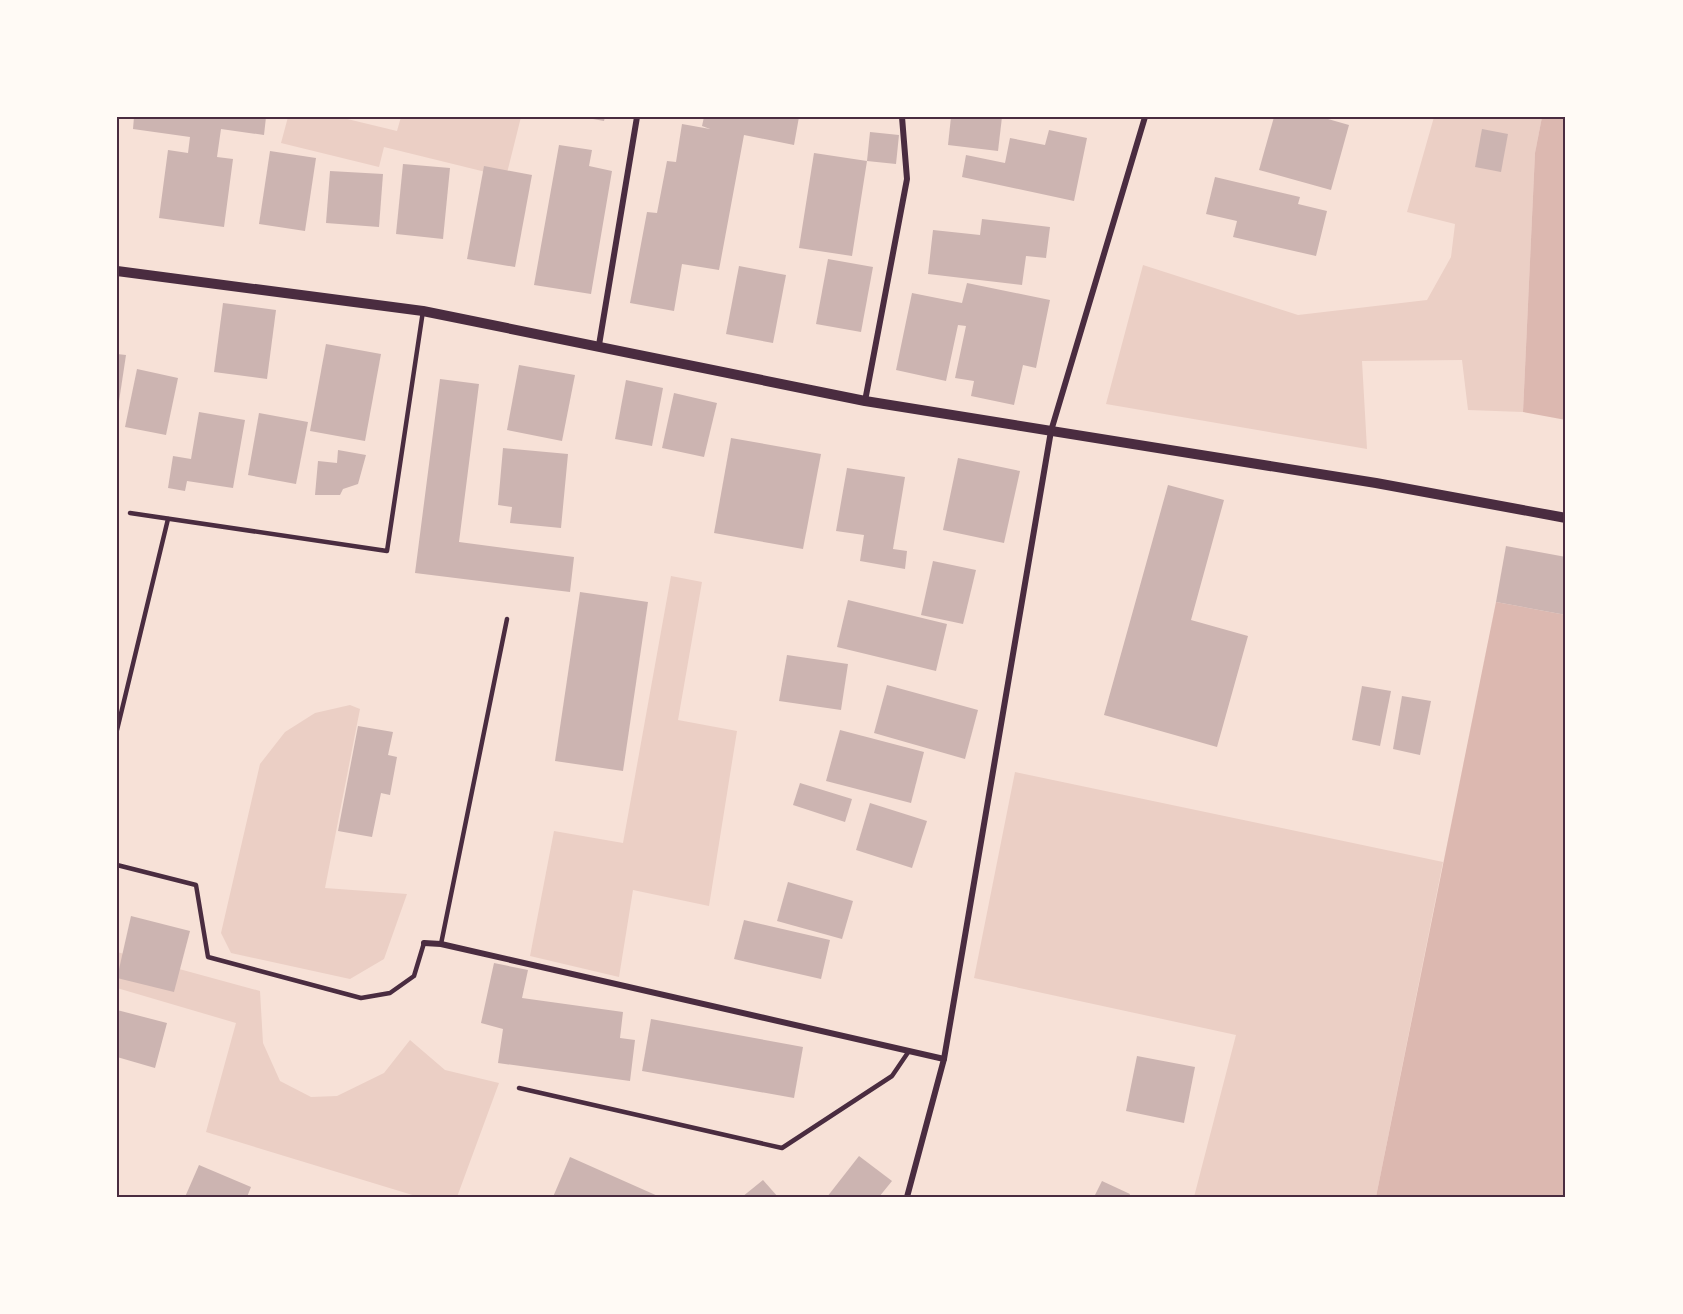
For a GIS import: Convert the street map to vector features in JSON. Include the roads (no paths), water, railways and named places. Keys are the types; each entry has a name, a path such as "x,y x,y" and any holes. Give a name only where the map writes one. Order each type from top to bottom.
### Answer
{"street":[{"path":"599,345 637,117"},
{"path":"865,401 907,179 902,117"},
{"path":"907,1197 944,1059 1051,431 1145,117"},
{"path":"117,271 423,311 599,345 865,401 1376,483 1566,518"},
{"path":"424,943 441,944 944,1059"}],"lane":[{"path":"130,513 387,551 423,311"},
{"path":"117,730 168,519"},
{"path":"441,944 507,619"},
{"path":"117,865 196,885 208,957 361,998 390,993 414,976 424,943"},
{"path":"519,1088 782,1148 892,1076 909,1051"}]}
